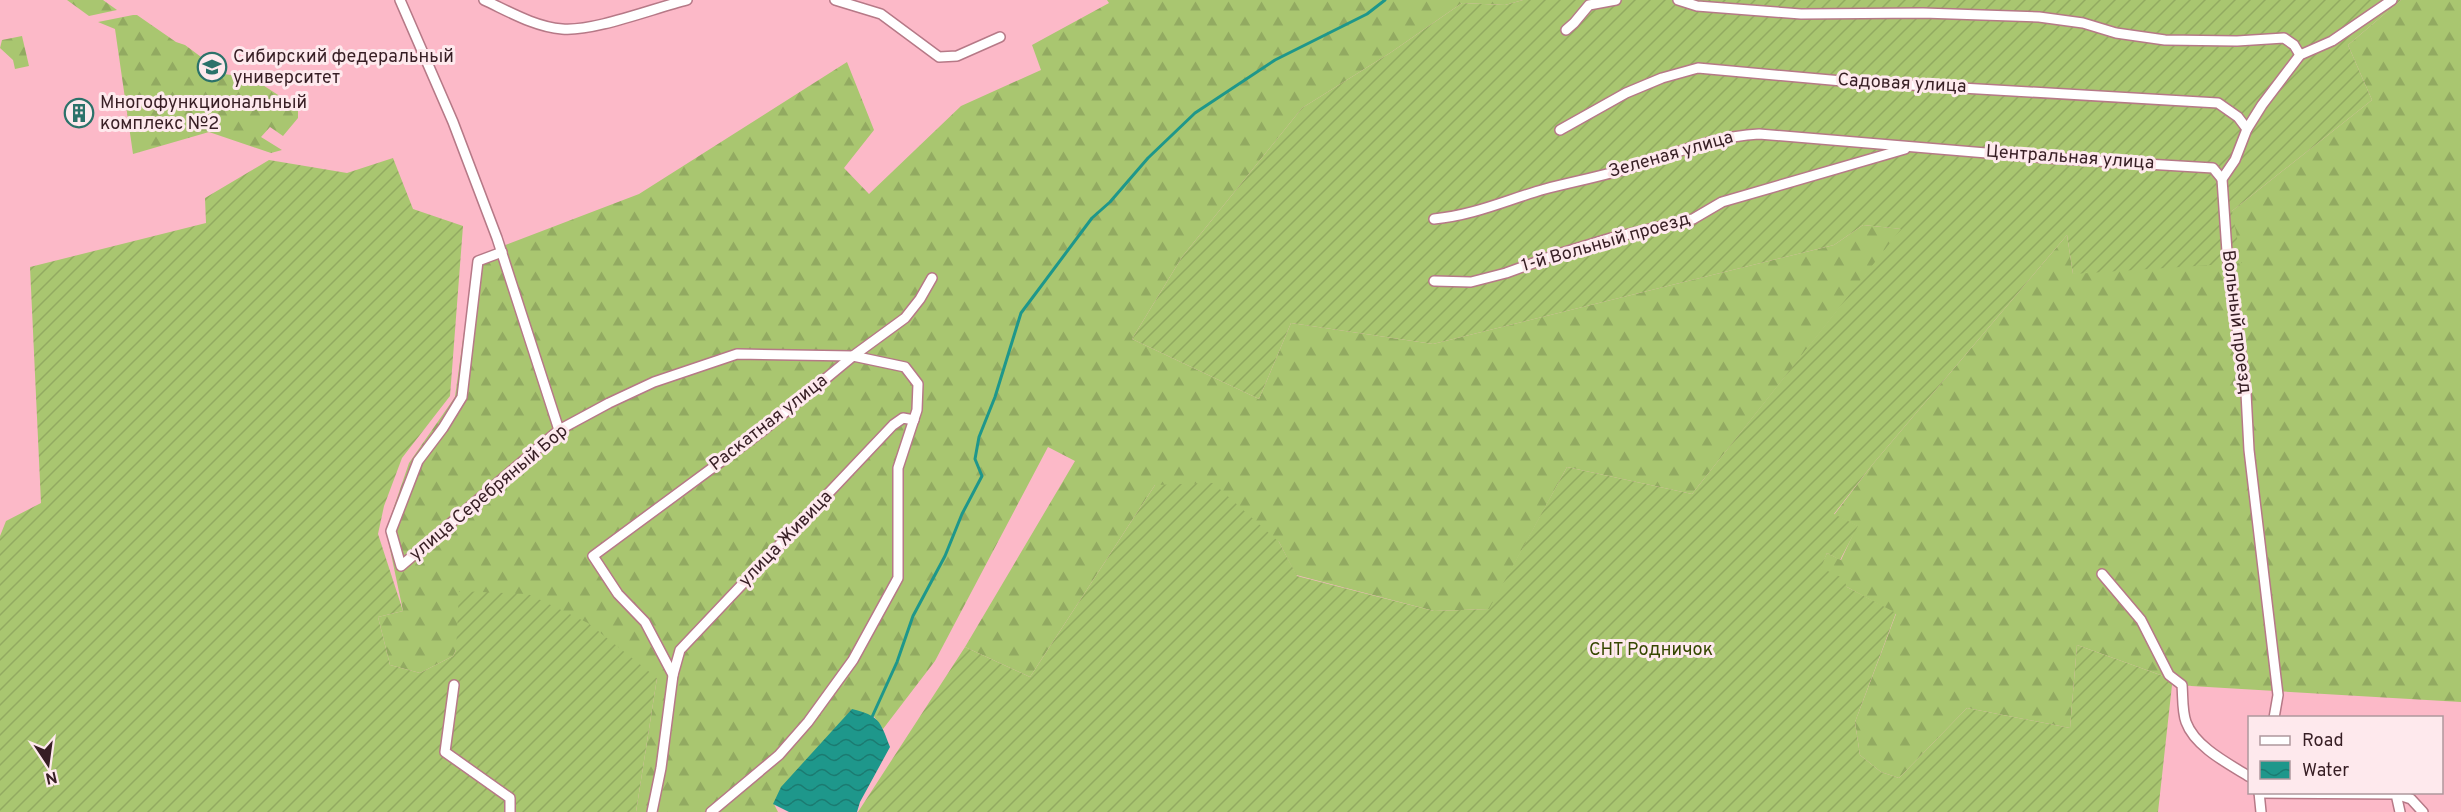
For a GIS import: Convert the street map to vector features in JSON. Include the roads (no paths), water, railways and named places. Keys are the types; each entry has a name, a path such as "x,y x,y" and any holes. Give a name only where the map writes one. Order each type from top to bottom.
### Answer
{"street":[{"path":"400,0 453,122 502,252 560,430"},
{"path":"484,0 534,22 562,29 588,27 687,0"},
{"path":"836,0 881,14 939,57 957,56 1000,37"},
{"path":"1566,30 1589,5 1616,0"},
{"path":"1678,0 1697,6 1801,14 1923,12 2039,17 2083,23 2116,33 2165,40 2236,41 2284,38 2294,45 2300,55"},
{"path":"2222,179 2235,160 2247,129 2262,105 2300,55 2332,41 2392,0"},
{"name":"Садовая улица","path":"1560,130 1626,93 1662,78 1698,68 1853,82 2218,103 2238,117 2247,129"},
{"name":"Зеленая улица","path":"1434,219 1462,216 1544,190 1637,166 1685,149 1742,135 1759,134 1913,147"},
{"name":"Центральная улица","path":"1913,147 2213,168 2222,179"},
{"name":"1-й Вольный проезд","path":"1434,281 1471,282 1506,273 1611,238 1693,219 1722,202 1913,147"},
{"name":"Вольный проезд","path":"2222,179 2227,252 2246,393 2248,450 2278,695 2274,716"},
{"name":"улица Серебряный Бор","path":"502,252 478,261 462,398 444,428 418,461 391,531 401,566 560,430 654,382 737,354 853,356 905,367 918,384 917,410 898,468 898,578 853,660 808,722 779,755 711,812"},
{"name":"Раскатная улица","path":"673,675 645,622 618,594 593,556 760,432 853,356 905,318 920,299 932,278"},
{"name":"улица Живица","path":"652,812 662,768 673,675 680,650 892,425 903,418 914,420"},
{"path":"2102,574 2141,620 2169,675 2182,685 2186,723 2204,747 2248,776"},
{"path":"454,685 445,752 510,798 510,812"},
{"path":"2259,794 2261,812"},
{"path":"2396,794 2400,812"},
{"path":"2396,794 2411,799 2424,812"}],"water":[{"path":"852,709 868,714 877,720 890,747 860,802 857,812 789,812 773,804 781,787"}],"waterway":[{"path":"872,717 897,662 913,616 945,556 962,514 982,476 975,459 979,437 995,397 1021,313 1092,218 1110,202 1148,158 1195,113 1275,60 1367,14 1385,0"}],"place":[{"name":"Сибирский федеральный университет","path":"212,67"},
{"name":"Многофункциональный комплекс №2","path":"79,113"}],"park label":[{"name":"СНТ Родничок","path":"1651,650"}]}
